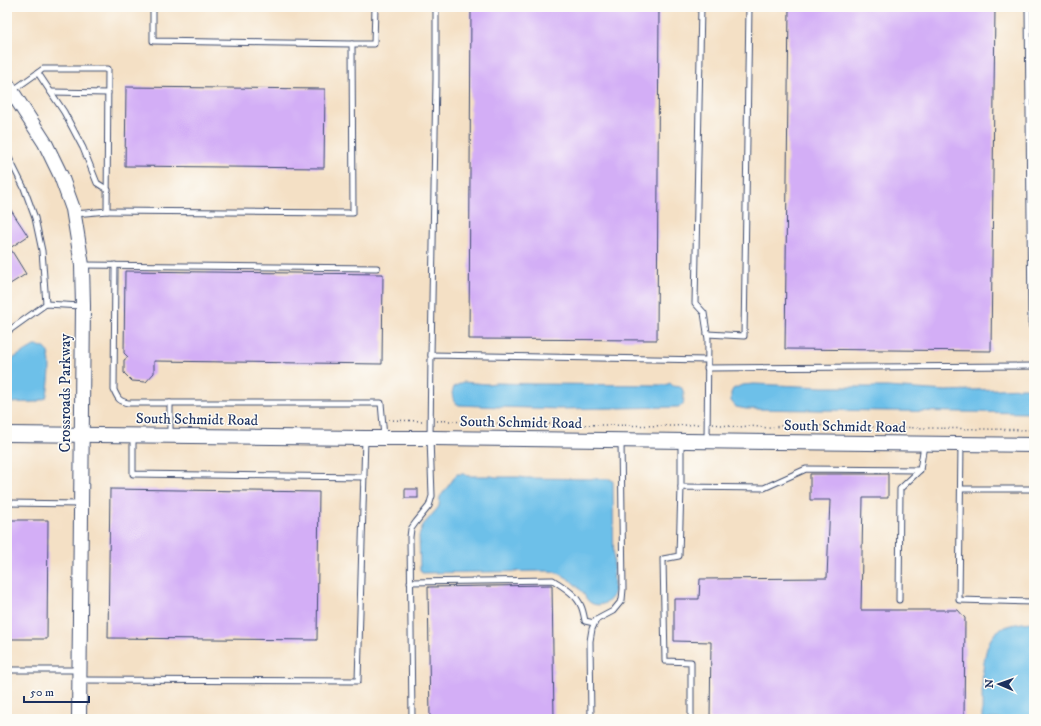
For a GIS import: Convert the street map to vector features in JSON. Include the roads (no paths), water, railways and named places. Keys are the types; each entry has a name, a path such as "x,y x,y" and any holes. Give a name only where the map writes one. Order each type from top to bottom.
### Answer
{"street":[{"name":"Crossroads Parkway","path":"9,88 45,143 61,176 74,214 82,265 83,306 79,719"},
{"name":"South Schmidt Road","path":"7,434 681,440 1034,445"}],"lane":[{"path":"153,7 153,41 352,44 374,44 375,7"},
{"path":"412,719 410,537 411,529 429,506 432,496 430,438 436,7"},
{"path":"700,7 695,302 704,313 707,334 707,441"},
{"path":"707,334 744,336 749,7"},
{"path":"1028,7 1030,323 1034,335"},
{"path":"74,214 107,211 353,213 352,44"},
{"path":"9,88 43,69 108,69 107,211"},
{"path":"38,73 64,112 83,148 97,183 108,190"},
{"path":"51,92 108,93"},
{"path":"7,154 24,188 35,218 42,251 46,304"},
{"path":"82,265 377,268"},
{"path":"115,265 114,390 117,397 122,402 382,403 384,438"},
{"path":"7,332 46,304 83,306"},
{"path":"431,355 707,360"},
{"path":"707,368 1034,366"},
{"path":"170,403 170,436"},
{"path":"132,436 133,474 364,477"},
{"path":"7,670 80,675 358,681 365,438"},
{"path":"591,719 590,640 592,629 596,620 613,611 622,600 621,440"},
{"path":"681,440 679,556 663,559 665,661 691,662 691,719"},
{"path":"899,600 900,489 920,470 924,444"},
{"path":"961,444 959,600 1034,602"},
{"path":"680,487 764,488 806,469 920,470"},
{"path":"960,489 1034,489"},
{"path":"7,503 81,504"},
{"path":"410,582 553,580 577,598 582,607 585,622 594,623"}],"water":[{"path":"34,346 43,347 48,353 50,373 46,398 35,402 7,403 7,362"},
{"path":"463,382 487,384 666,385 670,383 673,386 681,387 684,398 683,405 678,407 559,409 459,405 454,402 452,393 454,387"},
{"path":"754,384 823,387 887,387 946,391 1024,388 1034,389 1034,413 746,409 736,407 731,401 731,393 733,389 742,385"},
{"path":"457,474 464,474 468,476 612,480 613,596 605,603 598,605 591,603 572,581 559,573 549,571 422,573 420,570 419,536 423,525 439,506 440,497"},
{"path":"1034,622 1034,719 982,719 983,671 988,646 992,637 999,630 1007,626"}]}
